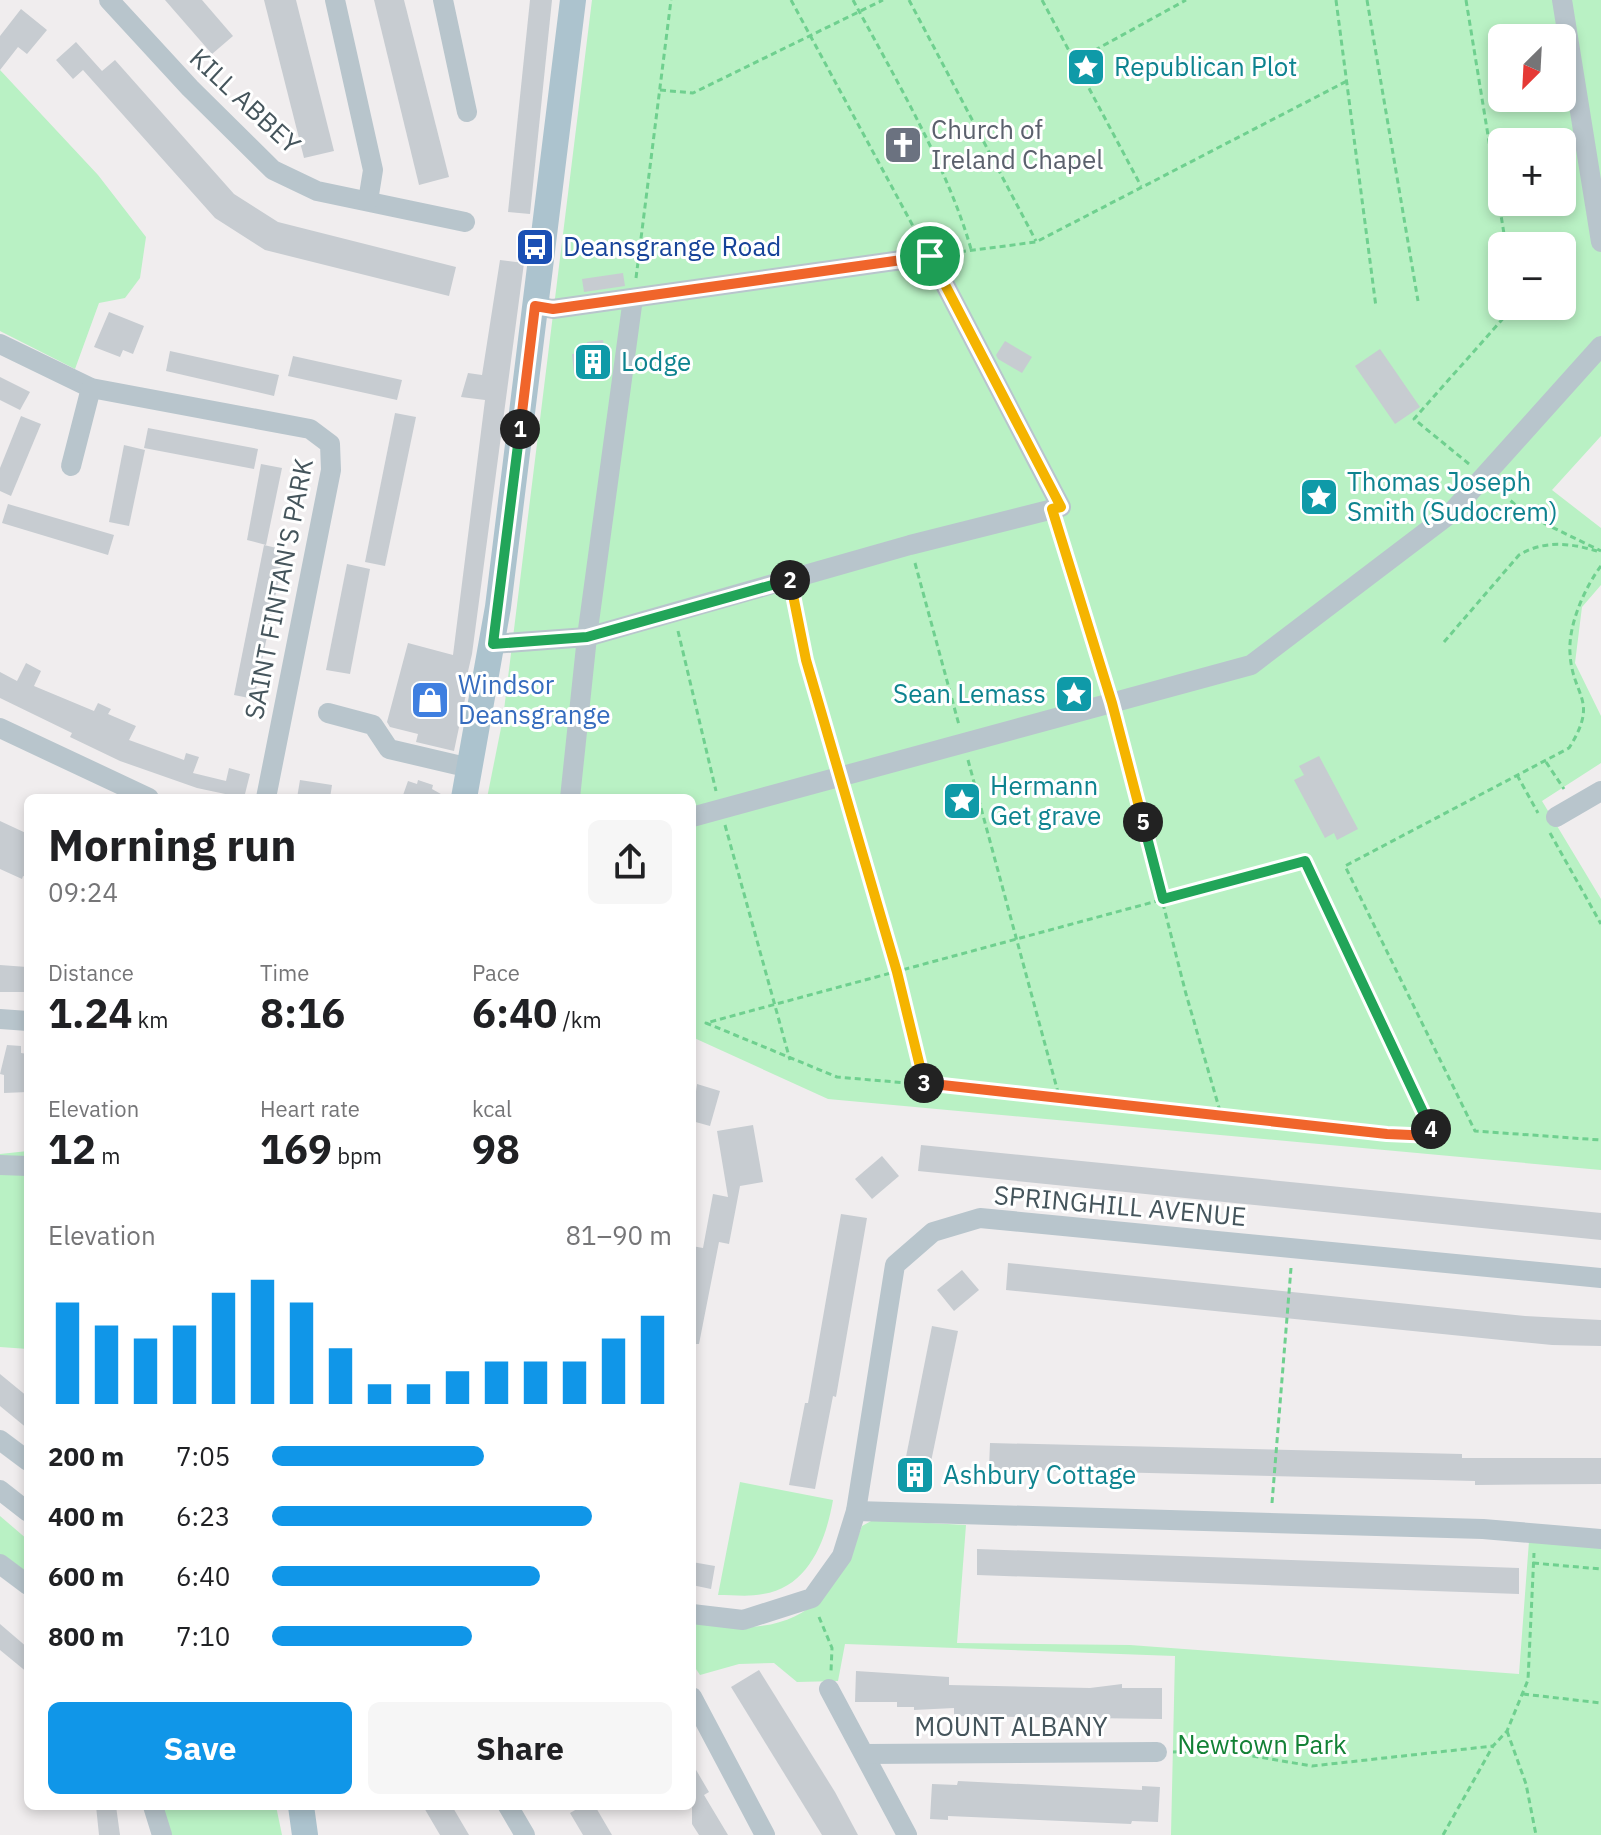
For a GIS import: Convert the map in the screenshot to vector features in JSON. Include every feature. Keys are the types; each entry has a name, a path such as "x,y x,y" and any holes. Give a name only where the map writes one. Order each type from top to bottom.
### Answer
{"main road":[{"path":"465,794 493,644 573,0"},
{"path":"302,1810 305,1835"}],"street":[{"name":"KILL ABBEY","path":"109,0 190,88 273,170 317,191 465,222"},
{"path":"335,0 373,170 368,201"},
{"path":"443,0 467,112"},
{"path":"1562,0 1601,242"},
{"path":"493,644 587,637 910,545 1061,507 930,256 553,309 535,306"},
{"path":"570,794 587,637 633,298"},
{"name":"SAINT FINTAN'S PARK","path":"0,344 91,388 310,429 330,444 331,470 267,794"},
{"path":"696,816 1251,665 1451,513 1601,346"},
{"path":"71,466 91,388"},
{"path":"328,713 373,725 389,749 470,768"},
{"path":"0,728 140,794"},
{"path":"1556,817 1601,791"},
{"path":"0,1019 24,1021"},
{"path":"0,1165 24,1166"},
{"name":"SPRINGHILL AVENUE","path":"812,1598 842,1556 856,1511 895,1265 933,1232 980,1218 1601,1278"},
{"path":"0,1440 24,1458"},
{"path":"0,1490 24,1509"},
{"path":"856,1511 1536,1532 1601,1539"},
{"path":"0,1564 24,1582"},
{"path":"696,1614 743,1620 812,1598"},
{"path":"829,1689 907,1835"},
{"path":"696,1705 765,1835"},
{"name":"MOUNT ALBANY","path":"865,1754 1165,1752"},
{"path":"154,1810 162,1835"},
{"path":"510,1810 525,1835"}],"path":[{"path":"633,298 671,0"},
{"path":"791,0 930,256 1036,242 1347,81"},
{"path":"853,0 957,209 971,250"},
{"path":"660,90 693,93 883,0"},
{"path":"909,0 1036,242"},
{"path":"1042,0 1141,186"},
{"path":"1075,61 1186,0"},
{"path":"1336,0 1376,307"},
{"path":"1367,0 1418,301"},
{"path":"1466,0 1504,232"},
{"path":"1502,320 1414,419 1525,514 1601,552"},
{"path":"1052,509 1112,703 1222,1118"},
{"path":"1444,642 1519,555 1535,545 1575,544 1601,552"},
{"path":"910,545 1059,1096"},
{"path":"1601,566 1583,589 1570,653 1582,695 1583,726 1569,748 1345,866 1475,1131 1601,1140"},
{"path":"791,580 806,660 897,972 925,1086"},
{"path":"673,612 720,809 790,1060"},
{"path":"1545,761 1575,806"},
{"path":"1517,775 1601,924"},
{"path":"1305,861 1434,1136 1222,1118 1059,1096 837,1077 706,1023 1017,940 1163,899 1305,861"},
{"path":"1270,1523 1292,1248"},
{"path":"1443,1835 1493,1746 1507,1731 1528,1680 1536,1532"},
{"path":"1533,1563 1601,1569"},
{"path":"812,1598 832,1648 829,1689"},
{"path":"1523,1694 1601,1703"},
{"path":"1507,1731 1526,1784 1536,1835"},
{"path":"1165,1752 1217,1750 1312,1766 1493,1746"}],"green space":[{"path":"592,0 1601,0 1601,436 1552,490 1601,528 1601,585 1582,607 1575,663 1601,716 1601,763 1542,801 1601,899 1601,1170 828,1099 696,1039 696,794 488,794 503,718"},
{"path":"0,70 98,175 146,237 140,278 125,298 99,303 75,369 0,331"},
{"path":"24,1151 24,1349 0,1347 0,1154"},
{"path":"740,1482 833,1500 826,1531 813,1559 792,1582 779,1590 763,1594 718,1595"},
{"path":"0,1516 24,1537 24,1574 0,1556"},
{"name":"Newtown Park","path":"873,1520 966,1525 957,1643 1130,1645 1519,1674 1529,1541 1601,1548 1601,1835 1171,1835 1175,1656 845,1644 838,1681 797,1682 774,1663 739,1664 700,1675 696,1669 696,1622 754,1627 778,1623 800,1614 835,1581 862,1526"},
{"path":"161,1810 277,1810 282,1835 170,1835"}],"building":[{"path":"165,0 202,0 233,36 212,54"},
{"path":"264,0 296,0 334,151 304,158"},
{"path":"374,0 404,0 449,177 419,185"},
{"path":"530,0 552,0 530,214 508,212"},
{"path":"21,9 47,30 27,54 18,47 0,70 0,36"},
{"path":"76,42 102,71 115,60 234,194 278,222 456,267 449,296 265,250 215,218 83,70 73,79 56,60"},
{"name":"Church of Ireland Chapel","path":"894,129 921,145 912,161 884,145"},
{"path":"500,260 524,263 466,680 469,680 454,751 416,742 418,734 390,727 387,722 408,643 453,655 485,400 461,397 468,373 482,375"},
{"path":"623,273 625,286 584,292 582,279"},
{"path":"109,312 144,326 133,354 123,350 120,357 94,347"},
{"name":"Lodge","path":"603,340 604,347 611,347 607,378 584,380 583,373 574,374 572,354 588,352 587,342"},
{"path":"1005,341 1032,357 1022,373 998,359 996,355"},
{"path":"1380,349 1420,407 1395,424 1355,366"},
{"path":"170,351 279,375 274,396 166,371"},
{"path":"293,356 402,380 397,400 288,376"},
{"path":"0,377 30,392 20,410 0,400"},
{"path":"395,413 416,417 385,566 365,562"},
{"path":"21,416 41,424 11,496 0,491 0,468"},
{"path":"148,428 258,449 254,469 144,448"},
{"path":"124,445 145,450 129,526 109,522"},
{"path":"261,464 282,468 266,545 247,540"},
{"path":"8,504 114,535 108,555 2,523"},
{"path":"264,545 285,550 254,699 234,695"},
{"path":"347,564 370,569 350,674 326,670"},
{"path":"26,663 41,671 34,686 94,711 98,703 111,709 108,714 136,726 129,740 184,760 186,753 199,757 193,773 226,781 229,768 250,774 245,794 225,794 197,788 120,761 70,737 72,733 0,698 0,672 17,681"},
{"path":"1319,756 1358,829 1337,840 1334,833 1325,838 1294,780 1304,775 1299,766"},
{"path":"300,780 332,785 331,794 298,794"},
{"path":"418,780 433,785 432,789 441,794 403,794 408,781 417,784"},
{"path":"0,821 24,832 24,876 22,879 0,869"},
{"path":"0,965 24,967 24,992 0,992"},
{"path":"7,1045 21,1046 21,1053 24,1053 24,1092 4,1093 4,1075 0,1074"},
{"path":"697,1084 720,1091 710,1126 696,1122"},
{"path":"753,1125 763,1182 740,1186 729,1244 719,1242 699,1344 696,1344 696,1247 703,1248 713,1194 728,1197 717,1131"},
{"path":"921,1145 1601,1213 1601,1240 918,1171"},
{"path":"882,1156 899,1176 872,1199 855,1179"},
{"path":"841,1214 867,1218 836,1397 833,1396 815,1489 789,1485 805,1403 808,1403"},
{"path":"1008,1263 1525,1316 1601,1320 1601,1346 1552,1345 1006,1290"},
{"path":"962,1270 979,1290 954,1311 937,1290"},
{"path":"932,1326 958,1331 926,1486 901,1482"},
{"path":"0,1374 24,1394 24,1426 0,1406"},
{"path":"990,1443 1462,1454 1462,1458 1601,1458 1601,1484 1475,1485 1475,1481 989,1469"},
{"path":"977,1549 1519,1568 1519,1594 977,1575"},
{"path":"696,1563 715,1566 711,1589 696,1586"},
{"path":"0,1624 24,1645 24,1670 0,1650"},
{"path":"759,1670 835,1792 858,1835 822,1835 731,1687"},
{"path":"856,1671 949,1677 949,1685 1090,1688 1122,1684 1122,1688 1162,1688 1162,1719 954,1716 954,1708 914,1710 914,1707 897,1707 897,1702 855,1702"},
{"path":"696,1770 709,1792 704,1795 728,1835 699,1835 692,1824 692,1810 696,1810"},
{"path":"958,1781 1142,1790 1142,1786 1160,1787 1158,1822 1132,1821 1131,1824 948,1816 948,1820 930,1819 932,1784 957,1785"},
{"path":"96,1810 117,1810 120,1835 99,1835"},
{"path":"425,1810 454,1810 469,1835 440,1835"},
{"path":"575,1810 597,1810 612,1835 583,1835 570,1813"}],"place":[{"name":"Republican Plot","path":"1086,67"},
{"name":"Church of Ireland Chapel","path":"903,145"},
{"name":"Deansgrange Road","path":"535,247"},
{"name":"Lodge","path":"593,362"},
{"name":"Thomas Joseph Smith (Sudocrem)","path":"1319,497"},
{"name":"Sean Lemass","path":"1074,694"},
{"name":"Windsor Deansgrange","path":"430,700"},
{"name":"Hermann Get grave","path":"962,801"},
{"name":"Ashbury Cottage","path":"915,1475"}],"route":[{"path":"930,256 1061,507 1052,509 1112,703 1163,899 1305,861 1434,1136 1222,1118 1059,1096 925,1086 897,972 806,660 791,580 587,637 493,644 535,306 553,309 930,256"}]}
